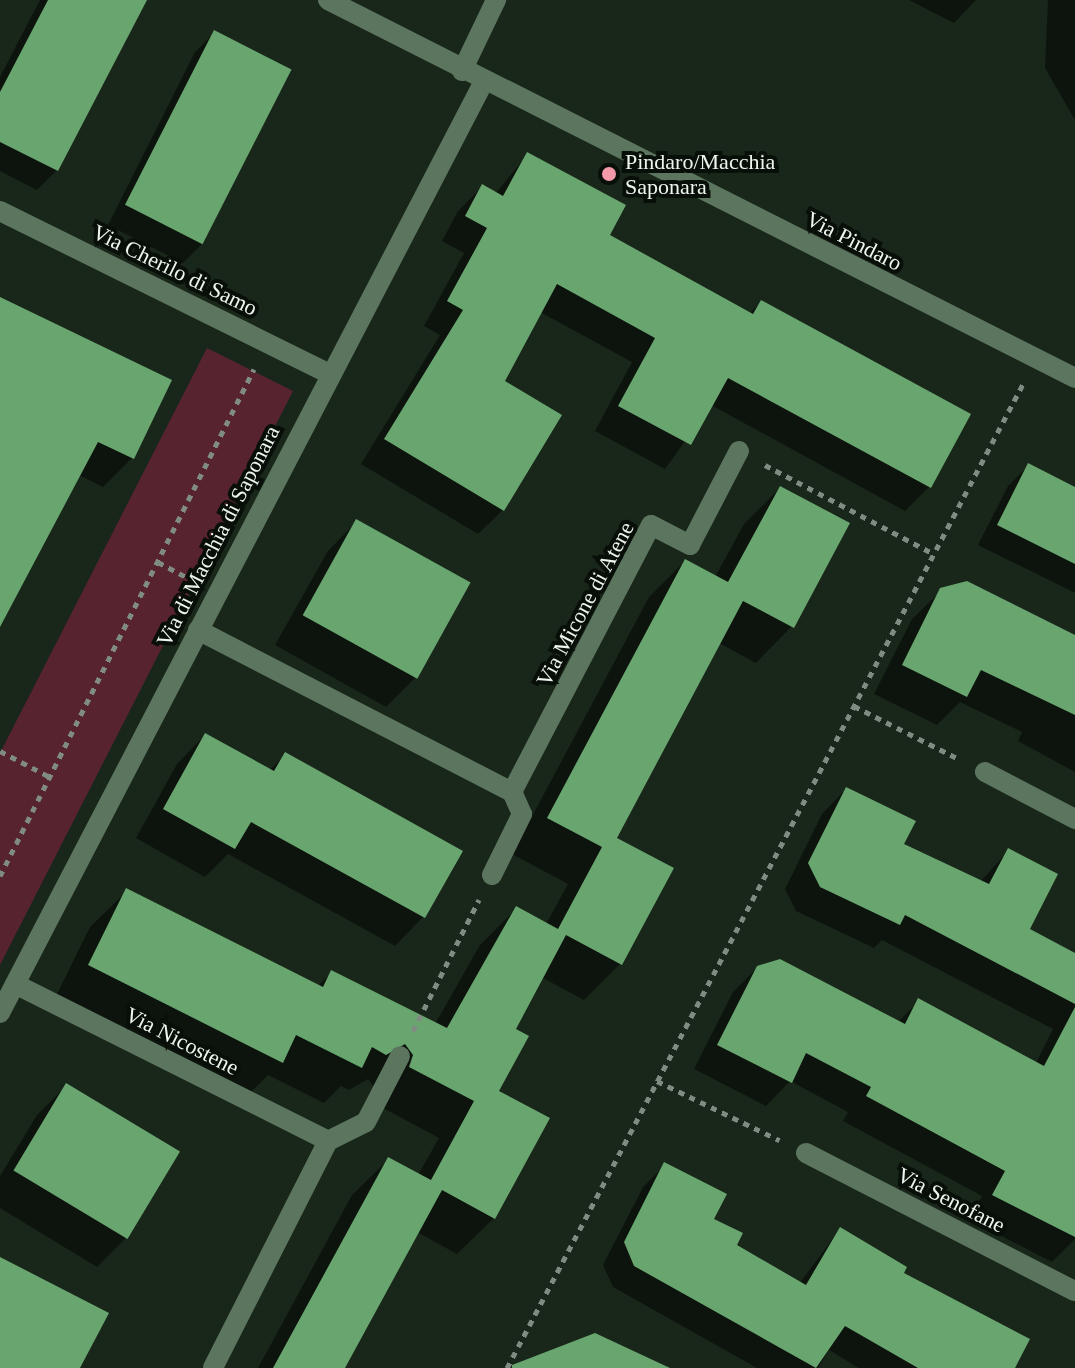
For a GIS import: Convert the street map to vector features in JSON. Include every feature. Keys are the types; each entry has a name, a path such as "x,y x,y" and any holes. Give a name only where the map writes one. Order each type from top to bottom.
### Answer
{"street":[{"name":"Via Pindaro","path":"328,0 483,83 1075,378"},
{"path":"462,71 496,0"},
{"name":"Via di Macchia di Saponara","path":"0,1013 328,373 483,83"},
{"name":"Via Cherilo di Samo","path":"0,211 328,373"},
{"name":"Via Micone di Atene","path":"512,792 651,525 690,545 739,451"},
{"path":"198,630 512,792 522,814 492,875"},
{"path":"985,772 1075,819"},
{"name":"Via Nicostene","path":"15,984 328,1141"},
{"path":"213,1368 328,1141 366,1122 400,1056"},
{"name":"Via Senofane","path":"806,1153 1075,1291"}],"path":[{"path":"0,876 268,343"},
{"path":"507,1368 1036,359"},
{"path":"739,451 934,554"},
{"path":"854,706 985,772"},
{"path":"0,751 50,777"},
{"path":"400,1056 492,875"},
{"path":"657,1081 806,1153"}],"shaded area":[{"path":"207,348 293,391 0,965 0,753"}],"building":[{"path":"48,0 147,0 58,171 0,142 0,92"},
{"path":"214,30 292,69 203,244 125,205"},
{"path":"527,152 626,205 610,235 753,314 761,300 971,414 931,488 728,378 691,445 618,406 655,338 557,284 505,381 562,415 504,511 384,439 463,310 447,301 487,228 465,216 482,184 503,196"},
{"path":"0,297 172,380 134,459 98,442 0,627"},
{"path":"1028,463 1075,487 1075,564 997,525"},
{"path":"780,486 850,523 794,628 743,601 617,838 674,868 622,965 566,935 516,1029 529,1036 499,1091 550,1118 495,1219 442,1190 345,1368 273,1368 388,1157 431,1180 474,1101 409,1067 413,1055 405,1044 386,1055 372,1047 362,1068 296,1035 283,1063 88,965 126,888 323,987 331,970 447,1028 516,906 558,929 602,847 547,818 685,559 728,582"},
{"path":"356,519 471,583 417,679 303,615"},
{"path":"967,581 1075,635 1075,715 981,670 967,697 902,665 940,588"},
{"path":"205,733 274,771 285,752 463,851 425,918 251,822 235,849 163,809"},
{"path":"846,787 916,821 904,844 989,884 1008,848 1058,874 1030,929 1075,953 1075,1004 905,915 900,925 820,887 808,863"},
{"path":"780,959 905,1024 918,998 1044,1066 1075,1007 1075,1237 992,1195 1005,1171 866,1096 871,1087 806,1053 792,1083 717,1045 757,966"},
{"path":"66,1083 180,1152 127,1239 13,1170"},
{"path":"664,1162 727,1194 714,1219 743,1233 737,1245 806,1285 840,1227 907,1267 904,1273 1030,1339 1015,1368 918,1368 845,1326 816,1368 634,1266 624,1242"},
{"path":"0,1257 109,1313 80,1368 0,1368"},
{"path":"595,1333 670,1368 512,1368 512,1365"}],"place":[{"name":"Pindaro/Macchia Saponara","path":"609,174"}]}
